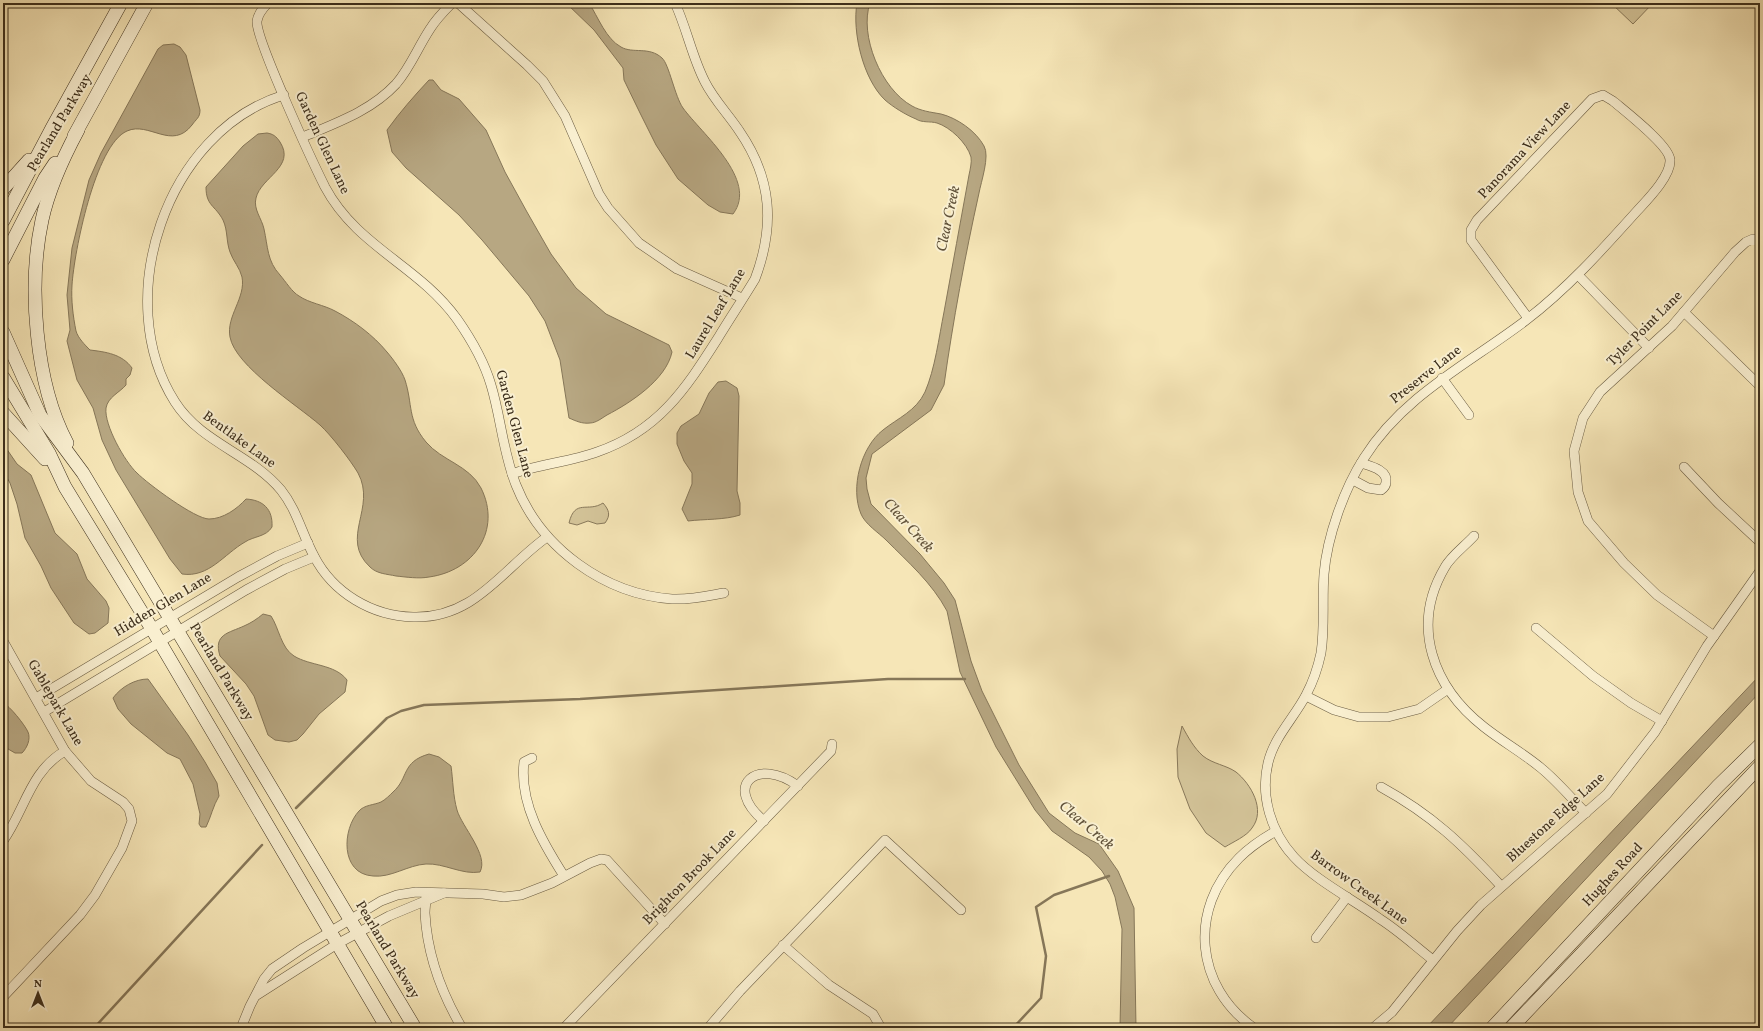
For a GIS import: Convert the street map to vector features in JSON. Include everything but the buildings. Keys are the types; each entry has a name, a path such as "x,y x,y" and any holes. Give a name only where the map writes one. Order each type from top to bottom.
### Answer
{"main road":[{"name":"Pearland Parkway","path":"3,221 121,3"},
{"name":"Pearland Parkway","path":"3,260 45,178 78,130 147,3"},
{"path":"3,190 32,157 52,128"},
{"path":"78,130 51,186 42,220 37,255 35,297 37,333 47,385 62,433 83,472"},
{"name":"Pearland Parkway","path":"3,332 40,415 83,472 415,1028"},
{"path":"3,377 49,453 64,487"},
{"path":"3,413 50,464 152,629 387,1028"},
{"name":"Hughes Road","path":"1492,1028 1708,797 1759,749"},
{"path":"1511,1028 1760,766"}],"street":[{"name":"Garden Glen Lane","path":"268,3 259,14 257,28 284,95 332,199 350,222 372,244 430,288 444,303 466,332 492,386 512,474 526,508 547,537 590,572 621,588 640,594 673,599 688,599 724,593"},
{"path":"303,137 361,112 385,95 396,84 407,69 431,27 452,3"},
{"path":"458,3 543,81 565,116 599,194 608,208 638,243 677,269 742,298"},
{"name":"Laurel Leaf Lane","path":"512,474 533,467 596,453 624,441 658,419 682,393 755,279 766,241 768,215 761,168 748,143 706,84 694,58 675,3"},
{"name":"Bentlake Lane","path":"284,95 252,110 218,134 204,149 176,188 163,218 150,261 149,317 151,335 158,365 169,391 183,413 201,432 248,462 270,479 288,500 301,524 314,557 336,585 353,599 371,609 398,616 430,616 466,605 499,580 547,537"},
{"name":"Preserve Lane","path":"1276,831 1267,806 1266,781 1268,762 1281,731 1306,696 1315,673 1321,652 1327,554 1339,512 1361,463 1390,423 1413,400 1528,318 1578,275 1648,199 1666,175 1670,161 1667,149 1613,100 1603,95"},
{"name":"Panorama View Lane","path":"1528,318 1471,240 1471,230 1478,220 1592,99 1603,95"},
{"name":"Tyler Point Lane","path":"1714,636 1657,595 1624,563 1588,521 1578,492 1574,451 1583,418 1600,392 1649,348 1684,312 1735,252 1746,242 1757,240"},
{"path":"1578,275 1649,348"},
{"path":"1684,312 1760,386"},
{"path":"1442,378 1469,415"},
{"path":"1353,480 1374,490 1381,490 1385,486 1385,474 1361,463"},
{"path":"1684,466 1718,503 1760,542"},
{"path":"1474,536 1446,565 1436,584 1429,607 1428,629 1433,660 1442,682 1457,701 1484,727 1514,746 1542,768 1586,813"},
{"name":"Hidden Glen Lane","path":"36,698 259,565 308,543"},
{"path":"44,712 266,578 314,557"},
{"name":"Bluestone Edge Lane","path":"1373,1028 1392,1012 1457,931 1501,886 1607,794 1662,721 1714,636 1760,571"},
{"path":"1536,628 1593,676 1662,721"},
{"name":"Gablepark Lane","path":"3,641 65,751 91,780 129,809 132,814 131,826 112,869 95,895 80,915 3,997"},
{"path":"1306,696 1334,710 1346,714 1359,716 1388,716 1419,709 1448,689"},
{"name":"Brighton Brook Lane","path":"564,1028 798,786 831,751 832,744"},
{"path":"3,841 38,774 55,757 65,751"},
{"path":"532,758 524,762 523,772 528,802 545,844 564,876"},
{"path":"764,821 757,815 745,798 744,788 748,780 756,773 772,773 788,778 798,786"},
{"path":"1381,787 1411,803 1443,828 1465,847 1501,886"},
{"path":"1254,1028 1230,1008 1216,987 1207,958 1205,930 1211,902 1224,877 1246,851 1276,831"},
{"name":"Barrow Creek Lane","path":"1276,831 1293,857 1311,872 1383,920 1433,960"},
{"path":"710,1028 709,1027 740,991 885,840 961,910"},
{"path":"256,996 337,944 426,897 446,892 504,897 521,895 552,883 601,859 607,860 665,924"},
{"path":"241,1028 264,979 272,969 381,901 397,895 426,897"},
{"path":"426,897 427,928 436,968 449,1004 462,1028"},
{"path":"1316,938 1347,897"},
{"path":"783,945 829,986 873,1014 881,1028"}],"shaded area":[{"path":"566,3 589,3 611,39 621,47 631,50 652,52 657,54 665,61 677,96 683,108 714,144 733,172 739,187 739,201 733,214 720,212 708,205 678,179 656,145 640,113 624,80 623,68 594,30"},
{"path":"857,3 870,3 867,16 870,45 882,74 891,87 901,98 912,106 947,116 960,122 981,140 986,150 984,169 951,337 944,385 931,410 872,454 866,478 871,504 920,554 944,583 955,600 971,661 982,691 1019,765 1049,813 1075,833 1099,844 1118,871 1134,908 1136,1028 1120,1028 1122,929 1115,897 1110,884 1102,871 1089,857 1052,831 1035,810 996,747 960,672 947,611 934,591 919,573 863,518 858,504 857,480 863,457 875,437 917,404 925,392 928,383 938,342 971,157 962,141 947,128 937,123 921,121 904,113 885,100 877,91 865,68 858,41 856,27"},
{"path":"1611,3 1653,3 1633,24"},
{"path":"174,44 180,47 186,55 200,110 198,118 184,132 176,136 168,136 135,129 127,131 116,140 105,156 88,201 77,249 72,296 76,331 82,341 90,350 113,354 128,363 132,368 130,375 126,379 126,385 111,398 107,404 106,415 116,443 132,468 161,492 183,507 202,517 214,519 224,515 234,510 246,499 257,501 269,510 272,527 267,533 248,540 208,569 192,574 182,574 170,559 116,470 102,440 93,408 77,380 67,341 70,330 67,295 72,248 89,180 101,153 158,49 163,45"},
{"path":"429,80 433,80 441,90 459,99 486,130 505,172 527,212 551,254 576,288 606,314 669,345 672,352 663,372 655,381 646,390 626,404 597,421 592,423 584,423 569,418 560,360 545,321 529,296 459,215 406,168 392,152 387,130 407,104"},
{"path":"267,133 277,138 280,142 284,151 284,158 276,172 259,191 255,202 263,225 270,259 276,270 296,294 342,315 363,329 382,346 404,376 411,412 420,434 432,448 470,474 481,488 487,504 488,519 486,533 480,546 471,557 459,566 445,573 425,578 417,578 382,573 370,567 361,556 358,545 358,534 364,498 363,486 358,473 325,429 268,384 243,360 234,348 230,337 230,329 233,314 241,292 242,277 230,252 226,228 223,220 209,202 206,187 243,146 258,134"},
{"path":"726,381 737,388 739,396 737,491 740,503 740,515 721,519 688,521 682,509 692,484 692,473 684,461 677,444 677,433 681,426 699,414 709,393 718,382"},
{"path":"3,446 17,464 31,475 55,533 77,554 87,579 106,601 109,608 108,623 95,633 89,634 74,623 51,588 41,566 25,538 17,504 10,483 3,471"},
{"path":"603,503 607,508 608,513 605,523 597,524 588,521 577,525 569,523 572,515 578,508 597,506"},
{"path":"263,614 271,616 283,643 294,656 307,662 336,671 347,680 345,692 319,714 297,740 289,742 275,740 268,735 254,696 246,684 220,656 218,649 219,643 224,635 249,624"},
{"path":"1760,675 1760,692 1447,1028 1426,1028"},
{"path":"148,679 188,735 217,783 219,796 206,827 201,827 199,824 200,814 193,784 180,759 167,753 131,724 118,709 113,698 120,690 129,684 138,680"},
{"path":"3,703 17,716 28,732 28,743 22,753 15,753 3,746"},
{"path":"1182,726 1191,742 1203,756 1236,772 1247,783 1255,798 1258,813 1252,828 1243,836 1225,847 1206,833 1190,809 1178,777 1177,749"},
{"path":"429,754 439,757 451,766 457,810 478,849 482,865 480,872 466,872 440,865 426,864 380,876 362,873 354,868 347,850 349,828 353,819 361,809 381,802 387,797 398,787 406,771 414,761"}],"waterway":[{"path":"296,808 387,718 401,711 424,705 580,699 888,679 965,679"},
{"path":"94,1028 262,845"},
{"path":"1013,1028 1041,998 1046,956 1036,907 1054,895 1109,876"}],"water label":[{"name":"Clear Creek","path":"949,219"},
{"name":"Clear Creek","path":"908,526"},
{"name":"Clear Creek","path":"1086,826"}]}
